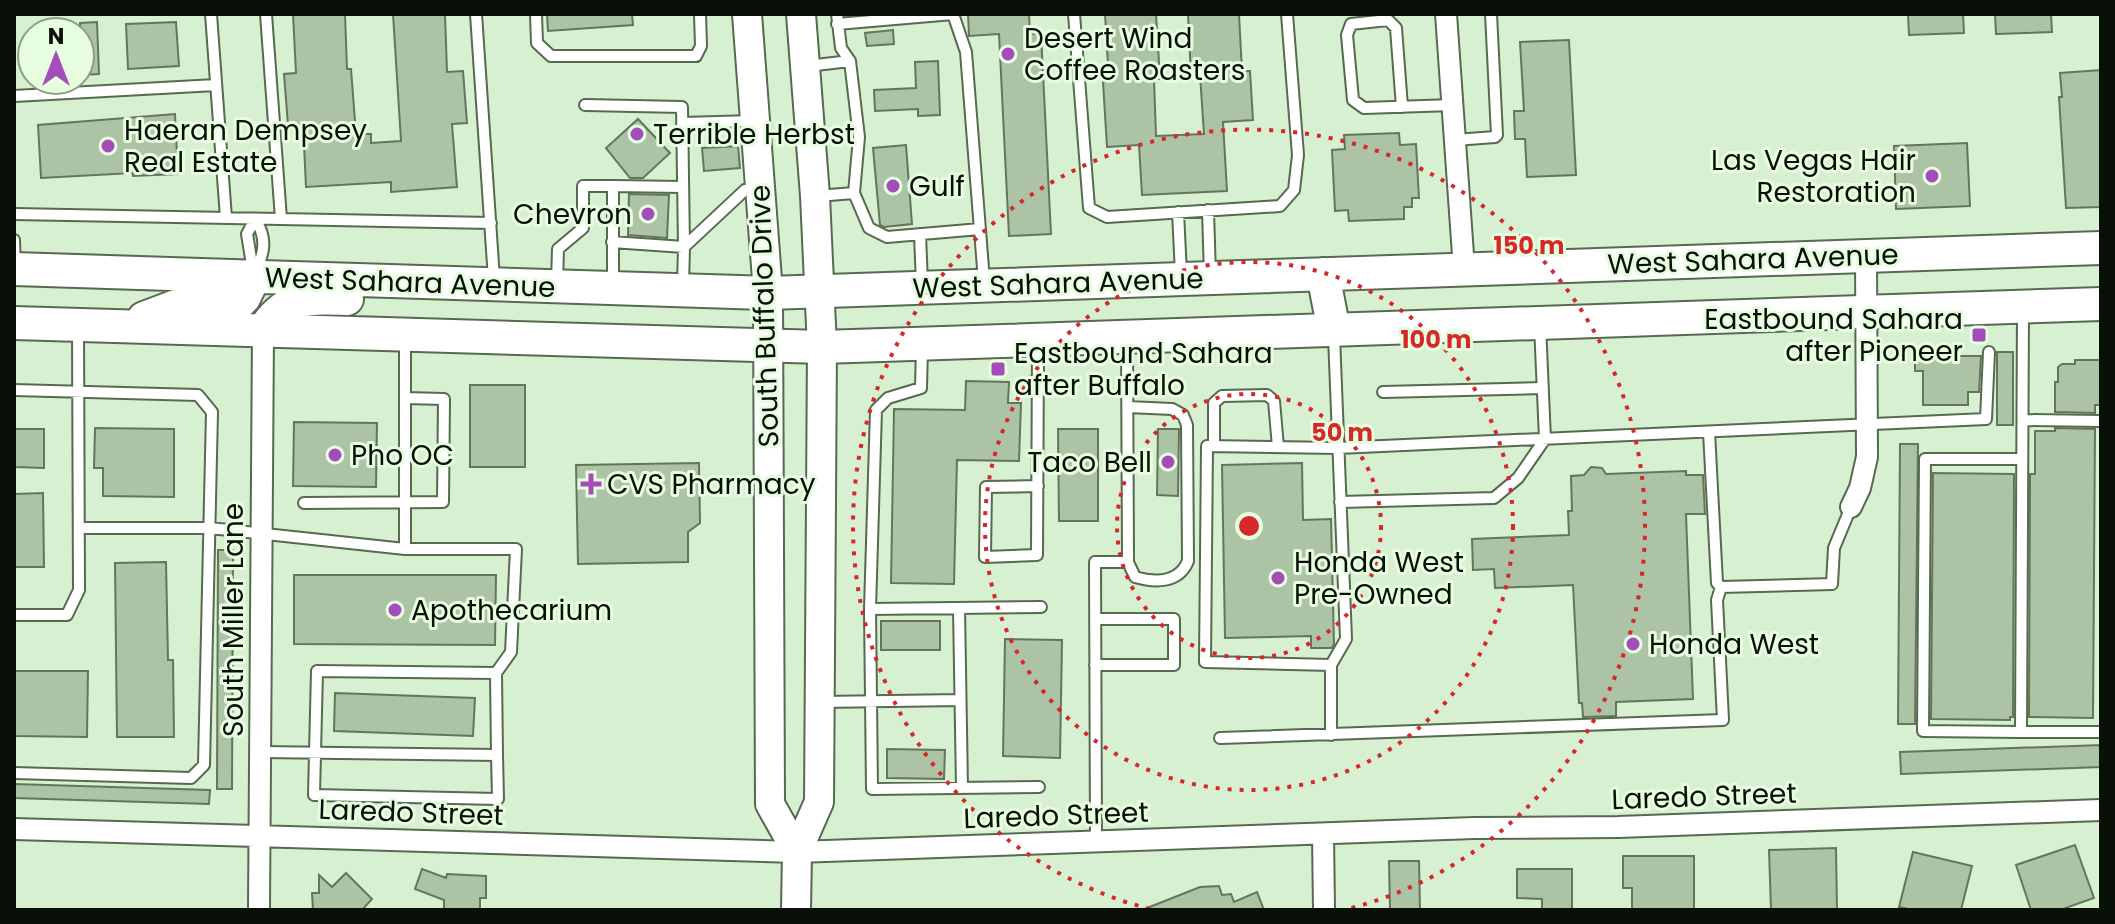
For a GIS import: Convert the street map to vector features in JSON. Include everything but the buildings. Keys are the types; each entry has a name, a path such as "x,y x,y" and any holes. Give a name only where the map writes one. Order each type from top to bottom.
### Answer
{"main road":[{"name":"South Buffalo Drive","path":"747,14 768,293 770,804 797,852"},
{"name":"South Buffalo Drive","path":"796,910 797,852 819,802 822,347 815,196 801,14"},
{"name":"West Sahara Avenue","path":"14,259 254,277 768,293 2101,248"},
{"path":"1323,274 1334,331"},
{"path":"122,326 176,306 238,304 254,277"},
{"path":"263,331 275,312 284,307 318,298 357,300 393,281"},
{"name":"West Sahara Avenue","path":"14,323 822,347 2101,304"}],"street":[{"path":"1447,14 1464,269"},
{"path":"1851,507 1866,467 1866,255"},
{"name":"South Miller Lane","path":"259,910 263,331"},
{"name":"Laredo Street","path":"14,829 797,852 2101,810"},
{"path":"1323,834 1324,910"}],"lane":[{"path":"211,14 226,218"},
{"path":"266,14 281,219"},
{"path":"476,14 495,285"},
{"path":"536,14 537,43 551,56 696,56 701,46 700,14"},
{"path":"980,229 887,237 869,228 854,193 859,137 850,61 841,48 837,19 953,14 966,52 980,229 984,285"},
{"path":"1074,14 1089,208 1107,217 1280,206 1294,190 1298,155 1287,14"},
{"path":"1455,140 1497,135 1491,14"},
{"path":"1402,107 1396,28 1388,20 1351,24 1347,35 1353,100 1364,108 1402,107 1453,105"},
{"path":"805,66 850,61"},
{"path":"14,96 216,85"},
{"path":"585,105 682,107 682,290"},
{"path":"682,123 756,121"},
{"path":"557,286 558,249 583,228 583,186 683,187"},
{"path":"613,186 613,288"},
{"path":"612,242 684,247 745,190 761,188"},
{"path":"815,196 854,193"},
{"path":"1196,278 1208,210"},
{"path":"1178,212 1196,278"},
{"path":"14,214 491,223"},
{"path":"254,277 264,252 264,232 255,219"},
{"path":"254,277 247,234 255,219"},
{"path":"920,234 922,288"},
{"path":"2021,732 2023,307"},
{"path":"1340,502 1494,498 1518,478 1545,439 1540,323"},
{"path":"14,615 67,615 79,590 78,325"},
{"path":"1331,735 1331,665 1346,639 1334,331"},
{"path":"405,336 405,549"},
{"path":"1127,336 1128,562 1135,577 1174,578 1184,571 1188,561 1187,425 1183,415 1172,409 1128,407"},
{"path":"1038,339 1038,486 1037,555 985,557 986,487 1038,486"},
{"path":"922,344 921,388 888,398 876,410 870,609 872,789 1039,787"},
{"path":"1331,665 1205,662 1207,446 1338,448 1866,425 1928,419 1986,419 1989,352"},
{"path":"1383,392 1543,388"},
{"path":"14,390 198,395 212,412 204,765 191,778 14,773"},
{"path":"1214,446 1214,403 1222,396 1267,395 1274,401 1278,447"},
{"path":"304,503 443,502 444,399 405,398"},
{"path":"2023,420 2101,421"},
{"path":"1709,432 1717,583 1721,587 1832,584 1834,548 1851,507"},
{"path":"2022,459 1925,459 1923,731 2101,732"},
{"path":"80,528 210,528 405,549 516,549 511,652 496,673 498,799 314,795 317,671 496,673"},
{"path":"1096,841 1095,562 1128,562"},
{"path":"1220,738 1723,720 1717,600 1721,587"},
{"path":"870,609 1041,607"},
{"path":"959,608 962,788"},
{"path":"1095,619 1174,619 1174,665 1095,665"},
{"path":"819,702 960,700"},
{"path":"261,752 497,755"}],"place":[{"name":"Desert Wind Coffee Roasters","path":"1008,54"},
{"name":"Terrible Herbst","path":"637,134"},
{"name":"Haeran Dempsey Real Estate","path":"108,146"},
{"name":"Las Vegas Hair Restoration","path":"1932,176"},
{"name":"Gulf","path":"893,186"},
{"name":"Chevron","path":"648,214"},
{"name":"Eastbound Sahara after Pioneer","path":"1979,335"},
{"name":"Eastbound Sahara after Buffalo","path":"998,369"},
{"name":"Pho OC","path":"335,455"},
{"name":"Taco Bell","path":"1168,462"},
{"name":"CVS Pharmacy","path":"591,484"},
{"name":"Honda West Pre-Owned","path":"1278,578"},
{"name":"Apothecarium","path":"395,610"},
{"name":"Honda West","path":"1633,644"}]}
